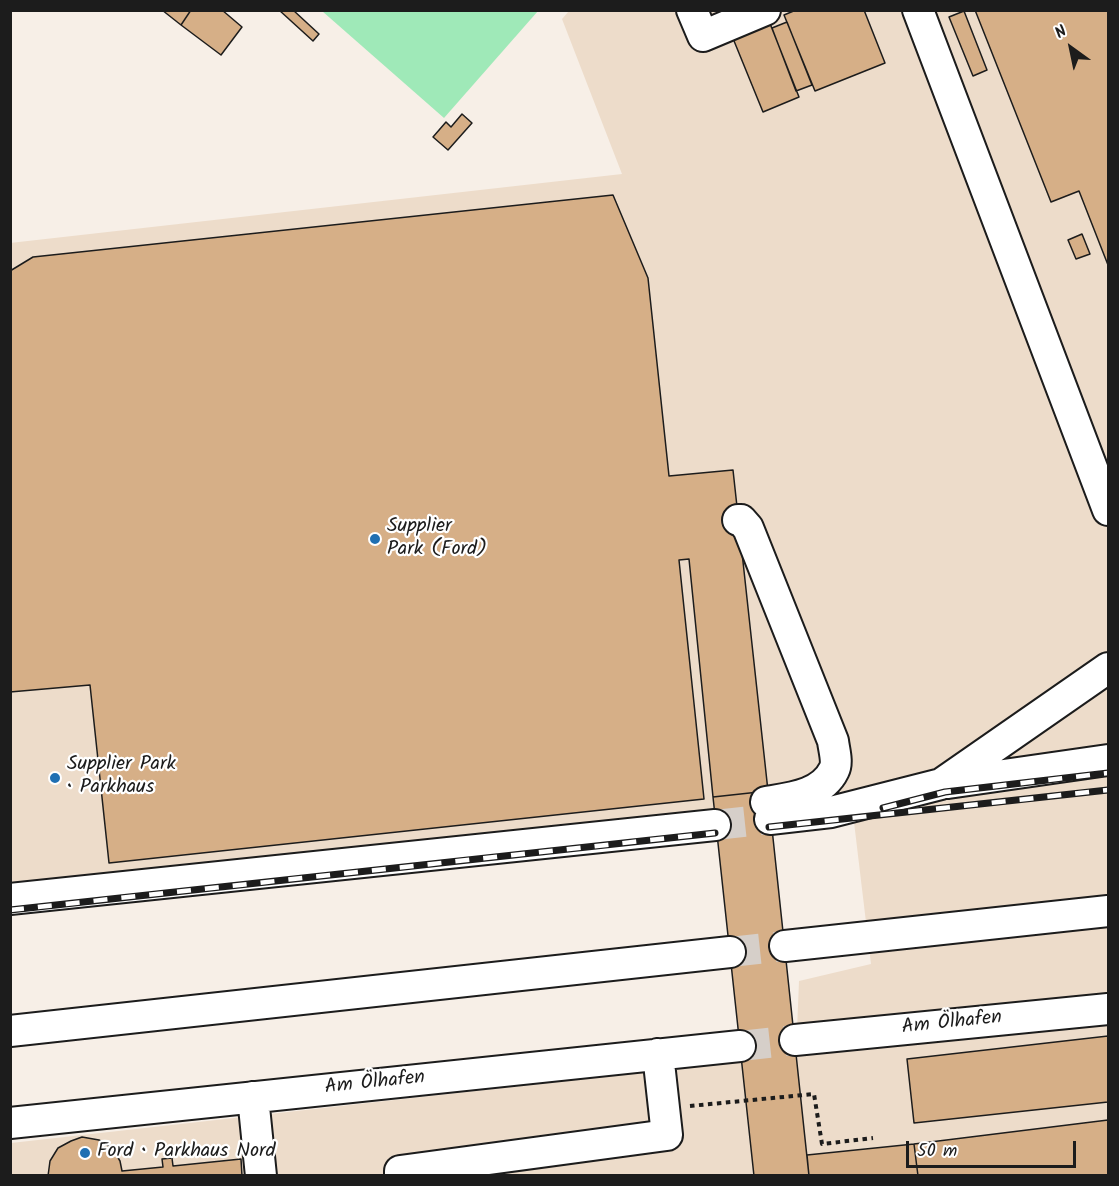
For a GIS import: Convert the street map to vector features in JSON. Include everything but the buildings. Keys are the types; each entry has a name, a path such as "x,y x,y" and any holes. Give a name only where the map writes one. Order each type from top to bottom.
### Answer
{"lane":[{"path":"692,10 703,36 765,10"},
{"path":"918,10 1108,510"},
{"path":"738,520 741,520 748,528 833,741 836,759 835,769 823,783 768,810 831,812 941,784 1108,760"},
{"path":"941,784 1108,668"},
{"path":"10,882 714,816 10,899"},
{"path":"785,946 1108,911"},
{"path":"10,1031 730,952"},
{"name":"Am Ölhafen","path":"795,1040 1108,1009"},
{"name":"Am Ölhafen","path":"10,1123 740,1046"},
{"path":"400,1176 400,1171 667,1135 658,1054"},
{"path":"253,1097 261,1176"}],"path":[{"path":"664,1093 692,1107 814,1094 822,1144 873,1138"}],"shaded area":[{"path":"569,11 1108,11 1108,1175 11,1175 11,1143 796,1055 799,981 871,964 854,822 11,906 10,243 622,174 562,19"}],"green space":[{"path":"322,11 538,11 444,118"}],"tunnel":[{"path":"715,825 770,819"},
{"path":"730,952 785,946"},
{"path":"740,1046 795,1040"}],"railway":[{"path":"883,808 945,792 1108,773"},
{"path":"769,827 1108,790"},
{"path":"10,910 715,833"}],"place":[{"name":"Supplier Park (Ford)","path":"375,539"},
{"name":"Supplier Park • Parkhaus","path":"55,778"},
{"name":"Ford • Parkhaus Nord","path":"85,1153"}]}
